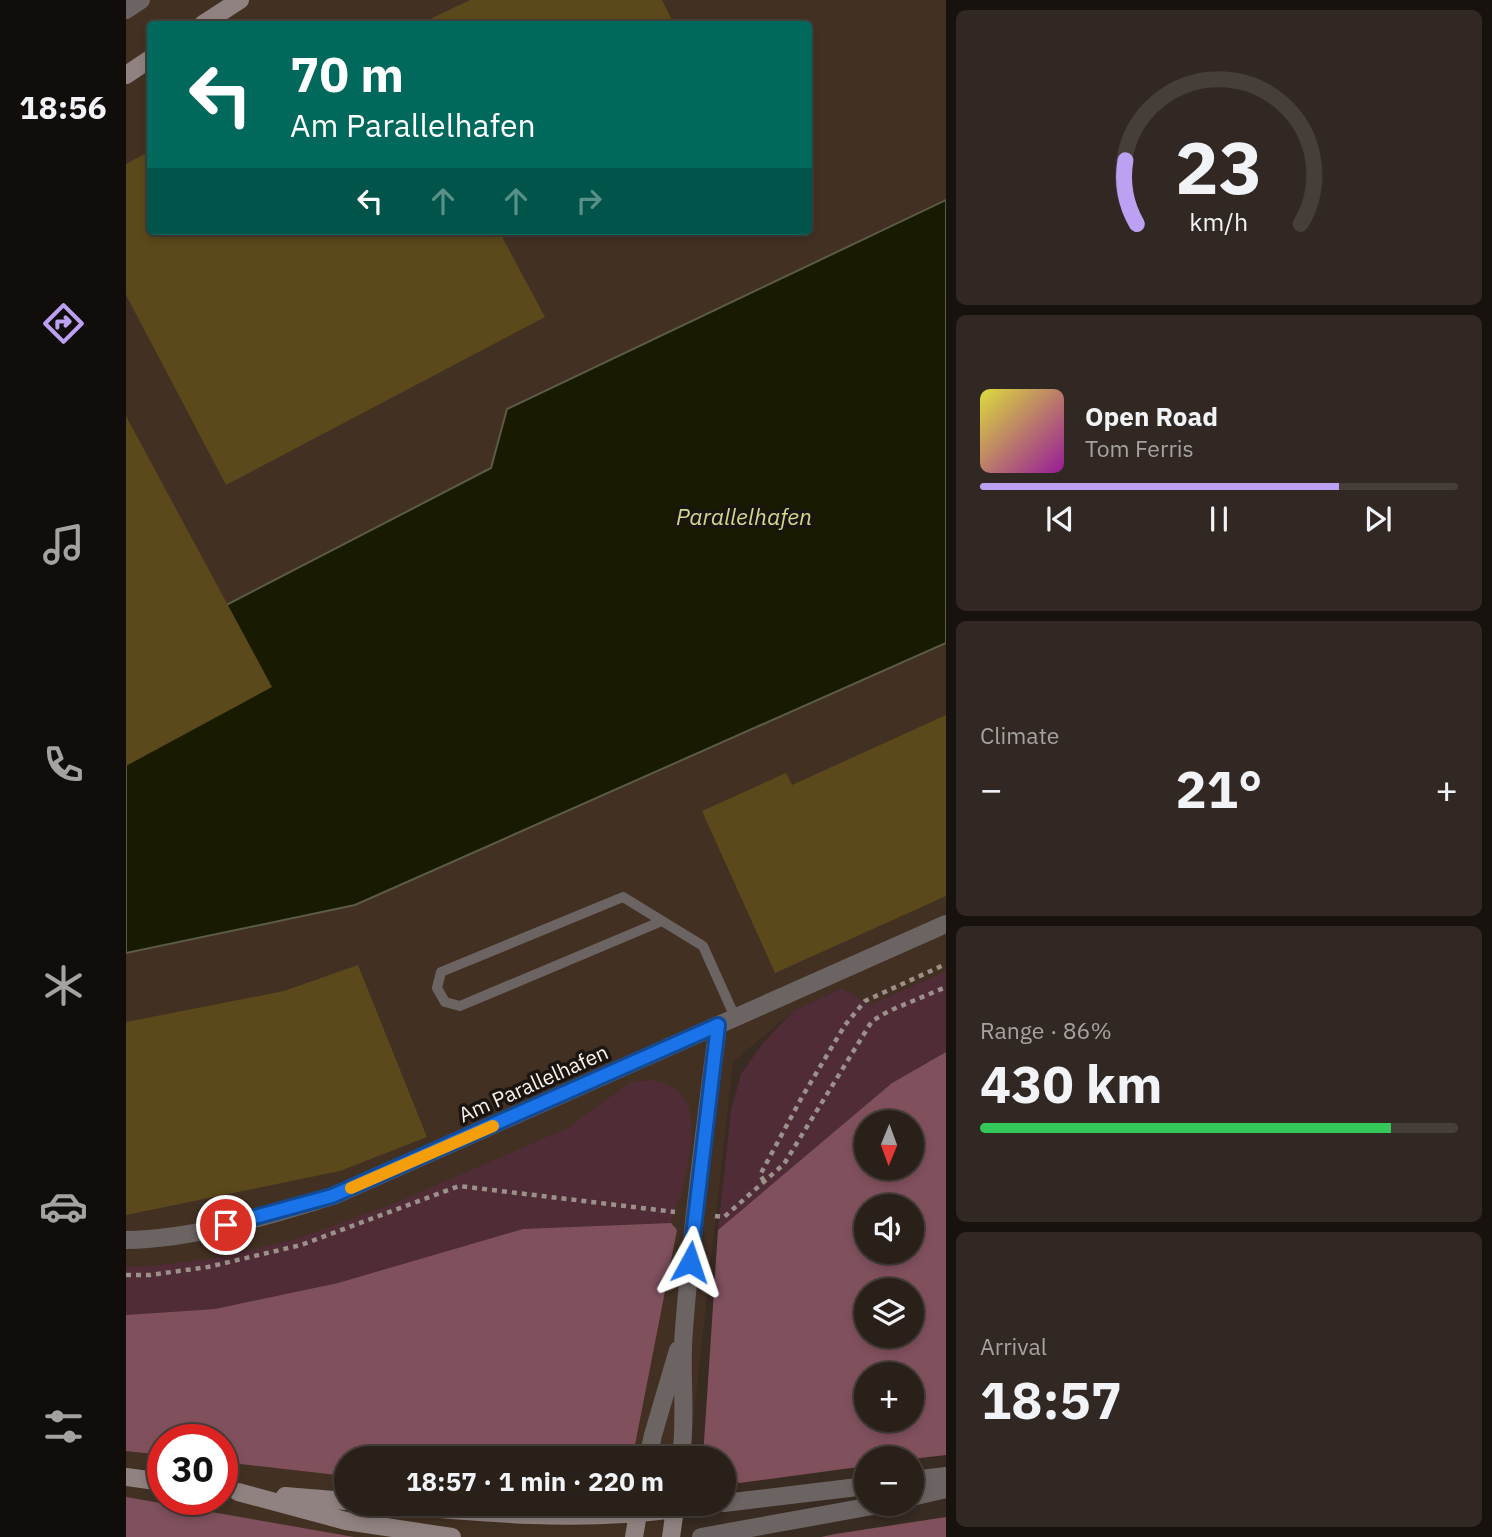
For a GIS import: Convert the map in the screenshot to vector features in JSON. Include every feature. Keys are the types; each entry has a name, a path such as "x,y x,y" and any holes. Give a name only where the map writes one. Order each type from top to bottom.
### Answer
{"street":[{"path":"126,10 141,0"},
{"path":"208,21 240,0"},
{"path":"126,75 147,61"},
{"name":"Am Parallelhafen","path":"126,1240 149,1240 226,1225 332,1196 946,924"},
{"path":"683,1446 687,1214 727,1021"},
{"path":"651,1446 683,1333"},
{"path":"924,1479 946,1476"},
{"path":"126,1478 147,1480"},
{"path":"736,1501 854,1487"},
{"path":"924,1494 946,1489"},
{"path":"238,1492 334,1500"},
{"path":"238,1493 346,1521 452,1537"},
{"path":"701,1537 854,1509"},
{"path":"634,1537 638,1516"},
{"path":"671,1537 674,1516"}],"lane":[{"path":"662,921 460,1006 444,1002 437,988 441,972 623,897 703,946 727,1021"}],"path":[{"path":"764,1181 760,1175 802,1097 845,1025 865,1001 946,964"},
{"path":"126,1275 150,1275 208,1266 301,1245 459,1186 724,1217 784,1164 873,1021 946,987"}],"shaded area":[{"path":"126,0 946,0 946,200 507,409 491,468 126,657"},
{"path":"946,643 946,971 869,1005 842,988 792,1012 733,1062 690,1446 334,1446 334,1516 682,1516 680,1537 126,1537 126,953 355,905"},
{"path":"946,971 946,1052 892,1083 860,1110 854,1110 854,1115 718,1230 731,1110 741,1074 762,1044 792,1012 842,988 869,1005"},
{"path":"946,1052 946,1455 924,1458 924,1446 854,1446 854,1468 739,1483 736,1481 736,1446 704,1446 718,1230 854,1115 854,1180 924,1180 924,1110 860,1110 892,1083"},
{"path":"654,1080 672,1087 684,1097 692,1124 681,1197 671,1223 523,1229 338,1283 215,1309 126,1315 126,1267 214,1258 293,1240 388,1206 568,1128 631,1082"},
{"path":"671,1223 677,1230 635,1446 334,1446 334,1475 238,1464 238,1424 147,1424 147,1453 126,1451 126,1315 215,1309 338,1283 523,1229"},
{"path":"126,1497 147,1501 147,1515 229,1515 354,1537 126,1537"},
{"path":"946,1517 946,1537 821,1537 835,1534"}],"water":[{"name":"Parallelhafen","path":"946,200 946,643 355,905 126,953 126,657 491,468 507,409"}],"building":[{"path":"470,0 662,0 672,21 434,21 432,18"},
{"path":"147,153 147,235 501,235 545,317 226,485 126,295 126,164"},
{"path":"126,416 272,687 126,766"},
{"path":"946,715 946,896 775,973 702,811 786,773 792,785"},
{"path":"358,965 427,1137 340,1171 126,1215 126,1022 284,991"}],"slow traffic":[{"path":"351,1188 493,1126"}],"route":[{"path":"226,1225 332,1196 718,1025 690,1262"}]}
